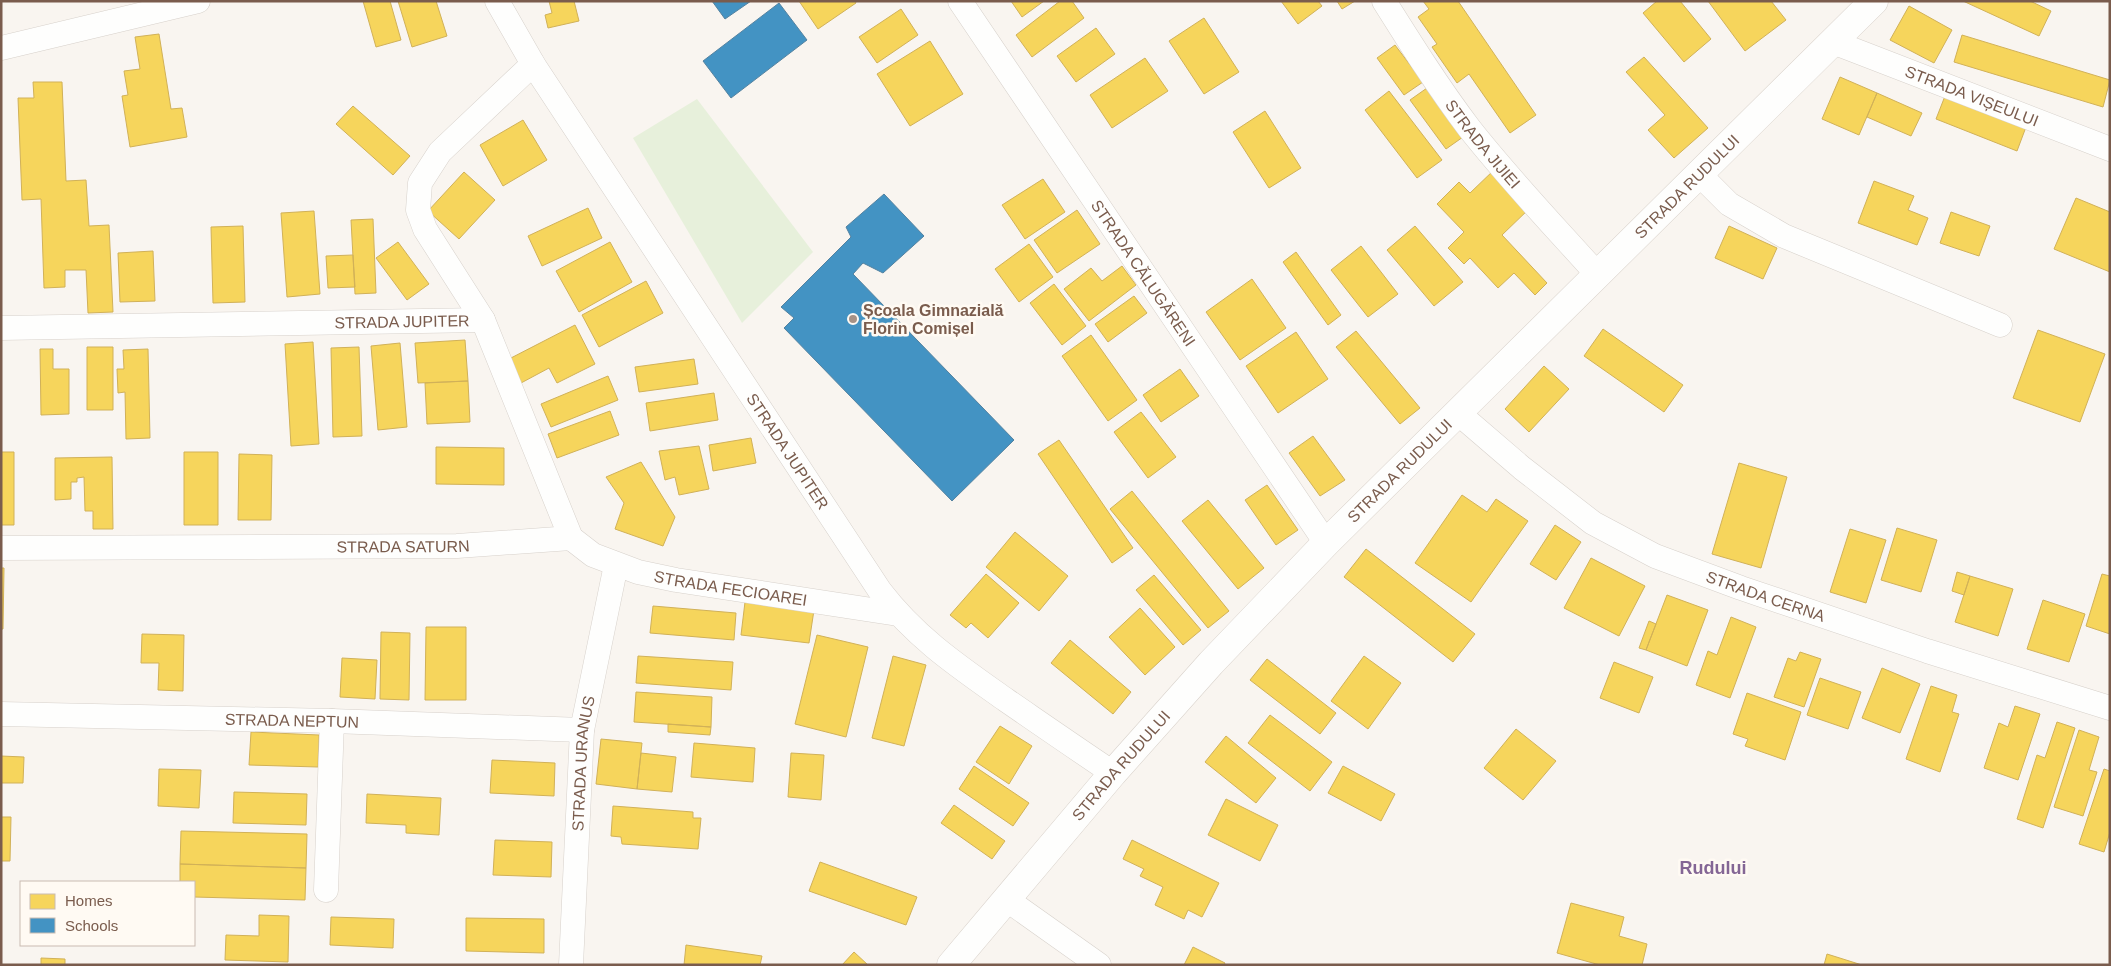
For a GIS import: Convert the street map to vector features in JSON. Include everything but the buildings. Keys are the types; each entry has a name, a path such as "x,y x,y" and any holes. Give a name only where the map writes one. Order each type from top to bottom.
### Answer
{"main road":[{"name":"STRADA RUDULUI","path":"951,965 1112,773 1211,663 1326,543 1874,1"}],"street":[{"path":"1,48 198,1"},
{"name":"STRADA JUPITER","path":"497,1 533,64 898,614 928,643 966,672 1112,773"},
{"name":"STRADA CĂLUGĂRENI","path":"960,1 1326,543"},
{"name":"STRADA JIJIEI","path":"1384,1 1428,71 1470,128 1512,179 1596,274"},
{"name":"STRADA VIȘEULUI","path":"1833,42 2110,148"},
{"name":"STRADA JUPITER","path":"483,320 425,229 418,210 420,183 440,152 533,64"},
{"path":"1699,174 1729,204 1784,236 2000,325"},
{"path":"483,320 571,538"},
{"name":"STRADA JUPITER","path":"1,328 483,320"},
{"name":"STRADA CERNA","path":"1458,413 1522,468 1593,523 1655,556 1926,652 2110,708"},
{"name":"STRADA FECIOAREI","path":"571,538 593,555 616,565 676,580 898,614"},
{"name":"STRADA SATURN","path":"1,548 457,546 571,538"},
{"name":"STRADA URANUS","path":"571,965 582,730 616,565"},
{"name":"STRADA NEPTUN","path":"1,714 332,721 582,730"},
{"path":"326,890 332,721"},
{"path":"1006,899 1099,965"}],"green space":[{"path":"697,99 813,252 742,323 633,138"}],"place":[{"name":"Școala Gimnazială Florin Comișel","path":"853,319"}],"district":[{"name":"Rudului","path":"1713,868"}]}
